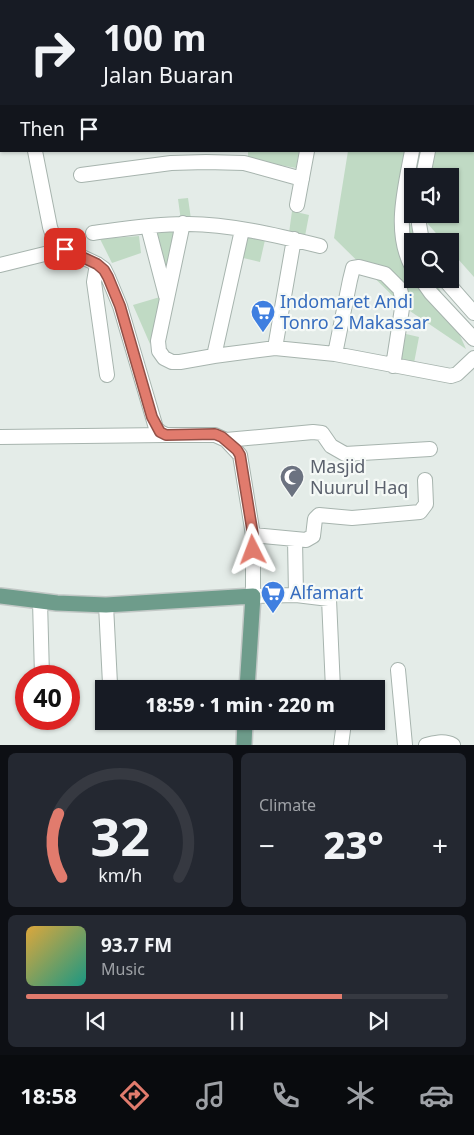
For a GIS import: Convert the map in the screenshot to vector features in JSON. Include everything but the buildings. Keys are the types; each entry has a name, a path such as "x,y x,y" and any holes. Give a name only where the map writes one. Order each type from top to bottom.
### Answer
{"main road":[{"path":"0,596 40,601 106,605 252,596 247,680"},
{"path":"244,745 245,730"}],"street":[{"path":"35,152 53,236 65,249 97,264 104,270 115,293 152,417 160,432 166,435"},
{"path":"297,205 307,152"},
{"path":"404,244 402,219 404,192 412,152"},
{"path":"425,168 428,152"},
{"path":"81,175 170,157 206,162 244,157 302,180"},
{"path":"183,224 158,341 159,351 164,358 172,362 275,348 335,354 451,376 457,374 474,358"},
{"path":"93,232 202,224 294,239 320,246"},
{"path":"148,227 167,299"},
{"path":"214,356 242,230"},
{"path":"275,348 294,239"},
{"path":"0,265 65,249"},
{"path":"97,264 94,282 107,375"},
{"path":"335,354 353,268 360,267 385,274 400,289 403,302 392,366"},
{"path":"427,288 474,340"},
{"path":"452,288 474,313"},
{"path":"226,440 313,432 322,433 331,446 345,454 372,454 430,449"},
{"path":"0,437 118,437 215,434 226,440 240,455 253,535 252,596 296,595 329,599 334,680"},
{"path":"253,535 310,539 315,519 319,515 352,518 420,512 426,504 426,480"},
{"path":"295,539 296,595"},
{"path":"40,601 42,665"},
{"path":"106,605 110,680"},
{"path":"398,670 405,745"},
{"path":"342,730 342,745"},
{"path":"426,745 440,742 453,745"}],"green space":[{"path":"248,152 299,152 296,168 248,159"},
{"path":"348,152 418,152 415,168 404,168 404,223 410,223 414,233 404,233 404,288 439,288 466,349 404,307 334,238"},
{"path":"434,152 474,152 474,277 459,260 459,233 436,233 427,223 459,223 459,168 432,168"},
{"path":"188,198 191,219 181,221 178,199"},
{"path":"292,211 309,215 305,236 289,233"},
{"path":"151,230 176,232 167,288"},
{"path":"244,235 265,240 260,262 239,257"},
{"path":"139,236 141,253 112,263 100,239"},
{"path":"160,297 150,344 133,305"},
{"path":"406,334 419,337 414,363 400,360"}],"place":[{"name":"Indomaret Andi Tonro 2 Makassar","path":"263,333"},
{"name":"Masjid Nuurul Haq","path":"292,498"},
{"name":"Alfamart","path":"273,614"}],"route":[{"path":"65,249 97,264 108,277 120,306 156,428 166,435 215,434 222,437 237,450 240,455 253,535 253,550"}]}
